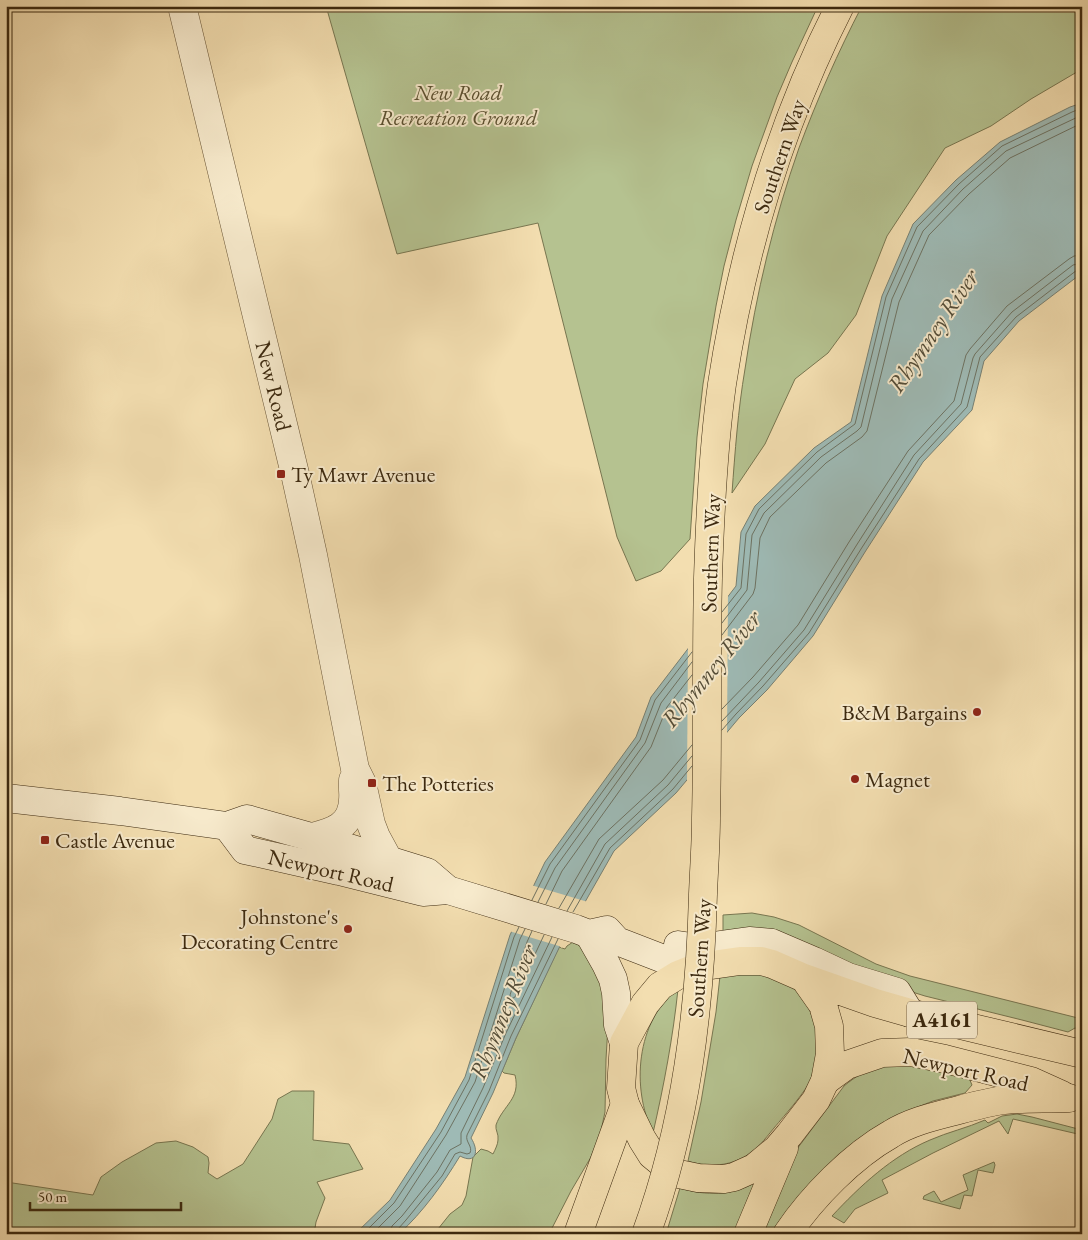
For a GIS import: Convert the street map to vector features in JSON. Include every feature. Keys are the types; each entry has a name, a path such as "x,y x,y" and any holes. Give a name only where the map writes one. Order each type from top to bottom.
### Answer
{"main road":[{"name":"New Road","path":"182,6 296,478 356,768 362,782 371,824 389,860"},
{"name":"Southern Way","path":"646,1234 662,1184 678,1121 686,1080 699,984 703,929 706,819 708,580 712,486 722,384 745,265 768,182 793,110 840,6"},
{"name":"New Road","path":"312,837 340,827 349,818 356,768"},
{"name":"Newport Road","path":"6,798 227,826 247,819 427,872 448,890"},
{"name":"Newport Road","path":"227,826 245,850 423,892 448,890 576,929 598,932 661,958 698,967"},
{"path":"624,1043 618,1025 616,993 598,932 622,927 677,945 698,948 737,942 772,943 848,977 897,992 910,1013"},
{"name":"A4161","path":"740,961 761,961 804,978 823,1005 829,1026 830,1054 825,1081 816,1100 790,1135 764,1161 744,1173 724,1179 698,1178 674,1173 652,1156 625,1104 621,1088 624,1043 645,1004 660,986 678,975 698,967 740,961"},
{"name":"Newport Road","path":"804,978 910,1013 1082,1054"},
{"name":"Newport Road","path":"825,1081 847,1065 873,1056 882,1053 911,1052 1031,1081 1075,1100"},
{"path":"787,1234 817,1196 844,1169 891,1133 921,1120 1004,1100 1075,1100"},
{"path":"578,1234 625,1104"},
{"path":"748,1234 790,1135"}],"green space":[{"name":"New Road Recreation Ground","path":"326,6 818,6 777,97 752,166 736,220 724,266 703,384 697,437 690,539 661,571 636,581 617,537 538,223 397,254"},
{"path":"862,6 1082,6 1082,69 1031,99 991,126 945,148 887,236 856,315 828,353 795,379 765,444 732,493 739,415 749,341 774,229 806,130 836,58"},
{"path":"752,913 774,917 799,925 876,964 910,976 1082,1019 1082,1030 1075,1028 1068,1032 925,996 723,937 723,915"},
{"path":"573,942 581,946 594,961 609,1009 605,1112 600,1135 591,1157 549,1234 434,1234 450,1214 462,1205 466,1196 473,1157 481,1149 493,1154 495,1151 498,1143 496,1125 516,1090 515,1075 502,1071 559,947 565,949"},
{"path":"754,972 789,986 799,993 805,1001 812,1016 817,1037 818,1051 812,1079 790,1109 760,1144 748,1154 730,1163 723,1164 709,1165 688,1161 701,1102 720,976"},
{"path":"678,989 668,1061 653,1133 646,1115 642,1096 640,1076 642,1056 646,1037 653,1019 664,1003"},
{"path":"907,1063 969,1078 972,1085 965,1093 933,1101 910,1110 774,1234 755,1234 788,1161 844,1086 867,1071"},
{"path":"292,1091 314,1091 313,1140 349,1144 363,1169 317,1182 325,1198 316,1222 314,1234 6,1234 6,1182 93,1195 101,1177 122,1162 156,1143 176,1141 193,1147 208,1157 208,1173 217,1179 243,1164 272,1119 278,1099"},
{"path":"1017,1114 1082,1130 1082,1135 1013,1119 1008,1134 999,1121 882,1180 888,1193 855,1209 844,1223 832,1216 877,1173 903,1154 937,1137 985,1120 988,1123 1002,1116"},
{"path":"994,1162 993,1173 978,1170 972,1196 964,1195 960,1209 923,1199 924,1196 934,1191 941,1202 968,1190 963,1175"},
{"path":"756,1182 741,1234 666,1234 680,1188 690,1191 719,1193 738,1190"}],"water":[{"name":"Rhymney River","path":"1082,103 1082,273 1019,321 984,361 972,410 923,462 813,636 767,690 739,718 676,793 614,851 560,946 516,1038 493,1093 471,1138 476,1151 475,1155 470,1159 460,1156 432,1197 399,1234 355,1234 390,1200 436,1129 465,1077 510,935 545,862 636,737 651,697 736,586 741,532 755,506 814,448 851,422 882,296 913,224 956,180 1000,142 1070,107"}],"pier":[{"path":"728,592 727,736 687,783 688,645"},
{"path":"531,885 588,902 562,948 509,931"}],"place":[{"name":"Ty Mawr Avenue","path":"281,474"},
{"name":"B&M Bargains","path":"977,712"},
{"name":"Magnet","path":"855,779"},
{"name":"The Potteries","path":"372,783"},
{"name":"Castle Avenue","path":"45,840"},
{"name":"Johnstone's Decorating Centre","path":"348,929"}]}
